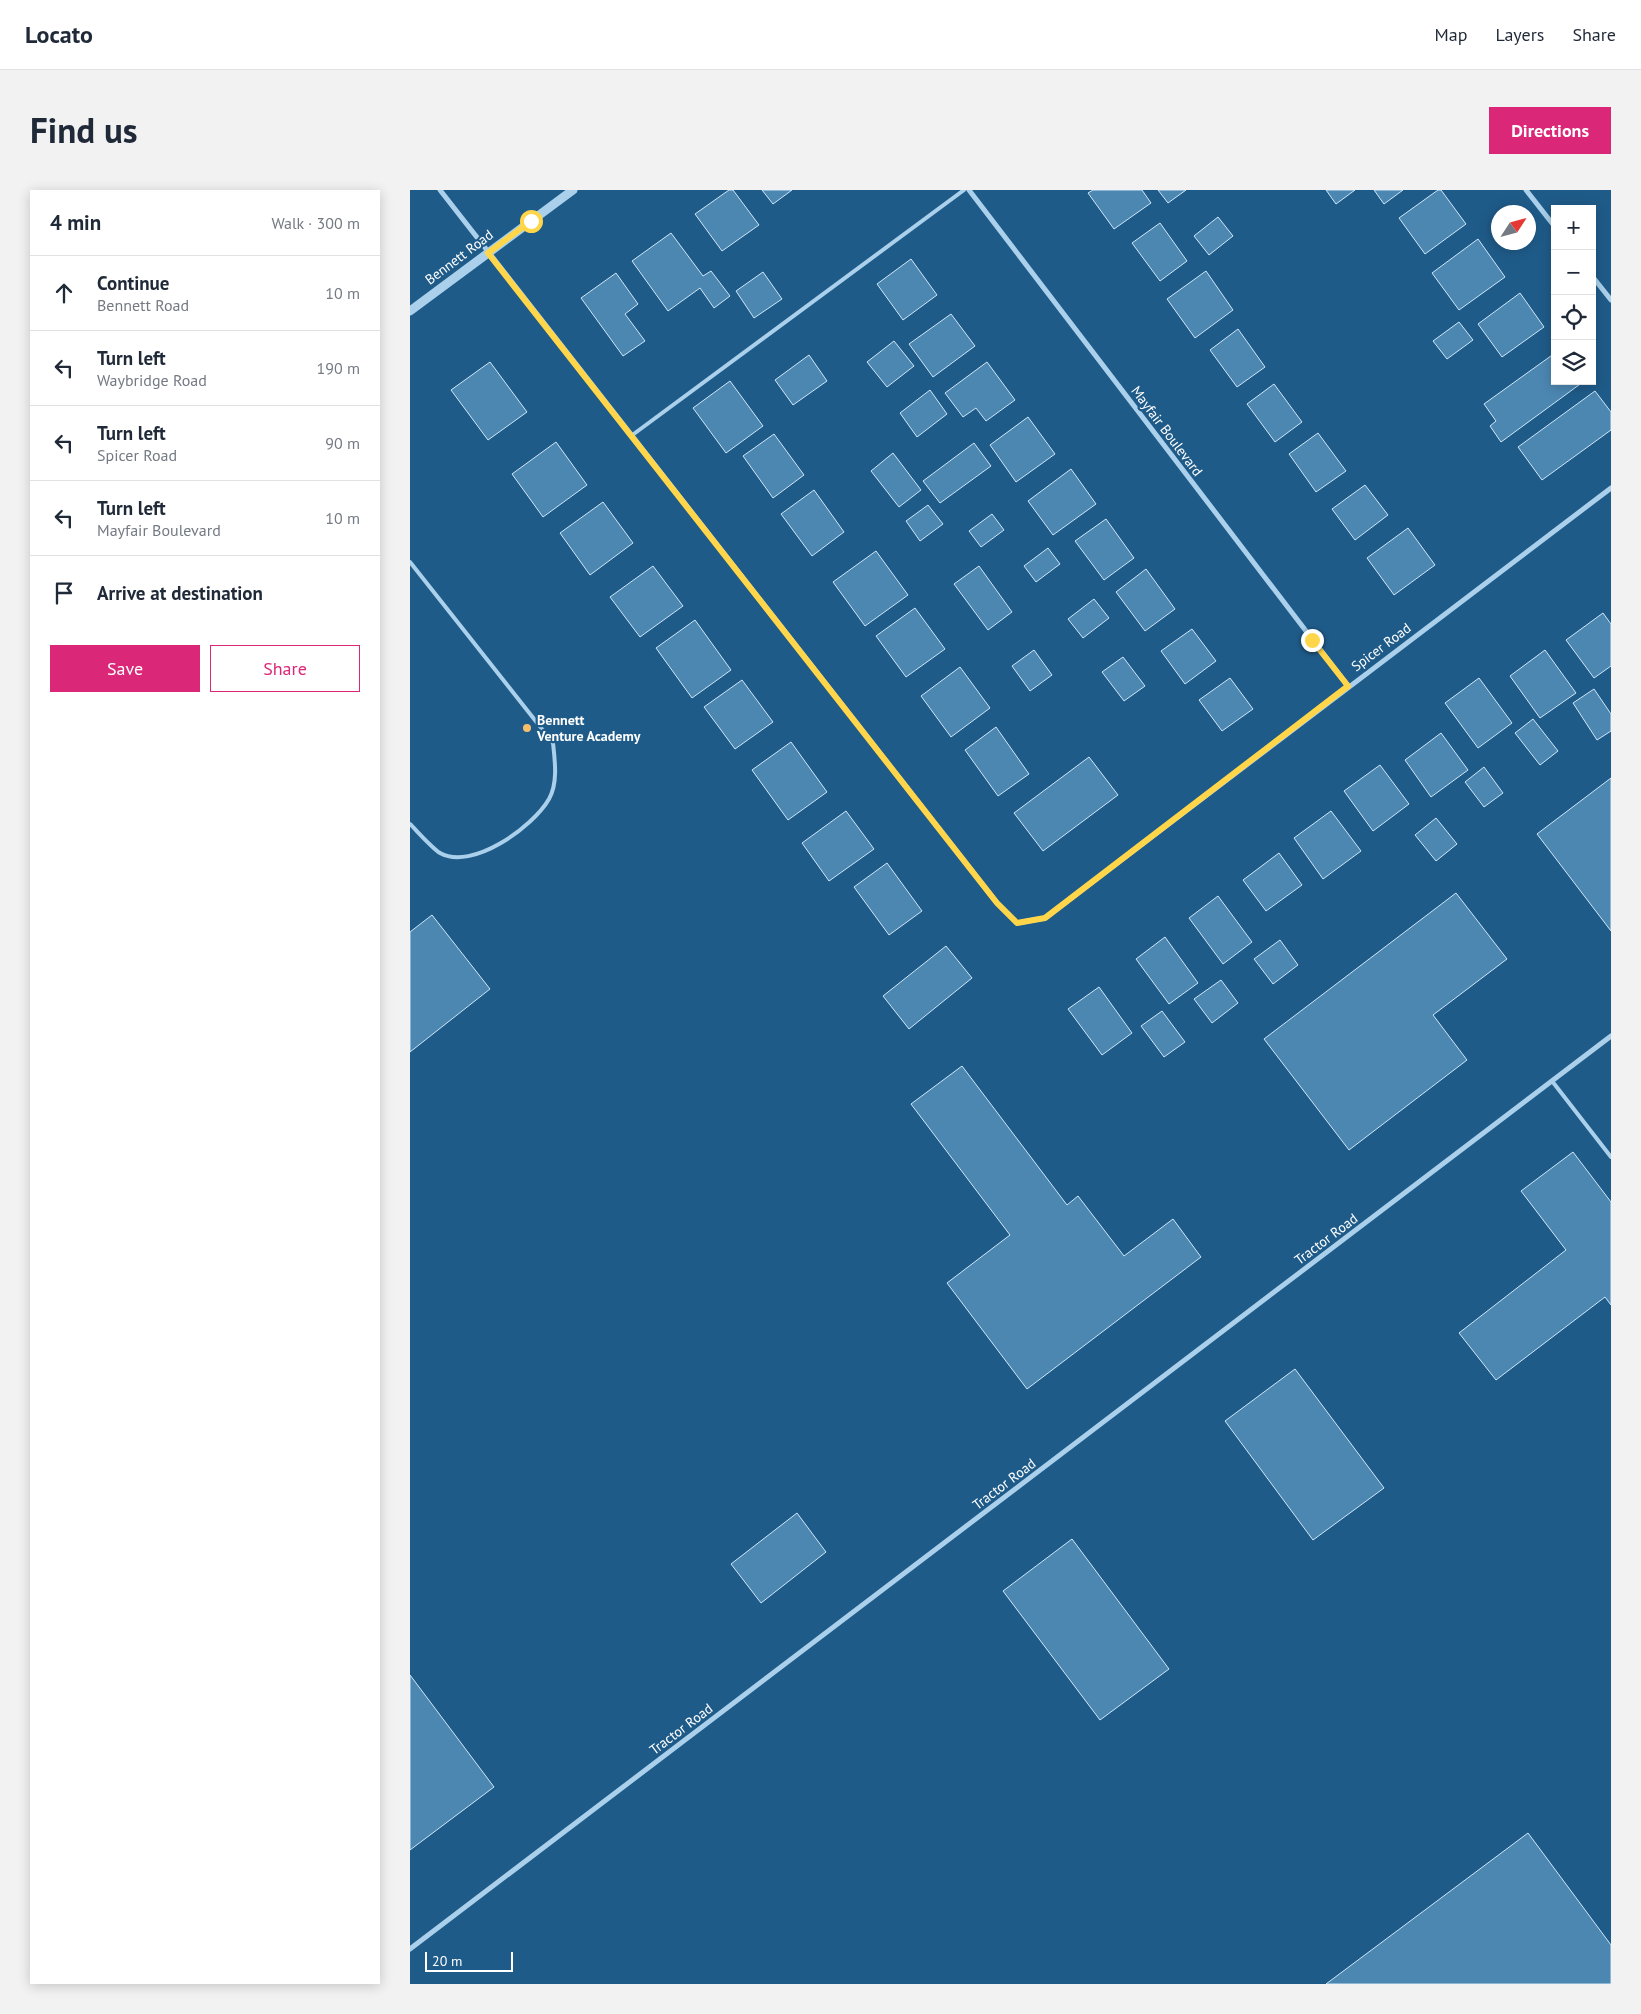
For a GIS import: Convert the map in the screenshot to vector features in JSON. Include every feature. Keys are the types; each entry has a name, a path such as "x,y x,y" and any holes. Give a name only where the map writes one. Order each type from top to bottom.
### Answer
{"street":[{"path":"440,190 631,436"},
{"name":"Bennett Road","path":"410,311 573,190"},
{"name":"Mayfair Boulevard","path":"969,190 1348,686"},
{"path":"1526,190 1551,223"},
{"path":"1596,281 1611,300"},
{"name":"Spicer Road","path":"631,436 997,903 1017,923 1045,918 1611,488"},
{"name":"Tractor Road","path":"410,1950 1611,1036"}],"lane":[{"path":"631,436 964,190"},
{"path":"410,562 554,743 556,771 550,799 535,817 508,840 484,852 464,858 440,853 410,824"},
{"path":"1552,1081 1611,1157"}],"building":[{"path":"729,190 733,190 759,225 722,251 695,214"},
{"path":"762,190 792,190 773,204"},
{"path":"1093,190 1142,190 1151,203 1114,229 1088,193"},
{"path":"1158,190 1186,190 1168,203"},
{"path":"1326,190 1355,190 1336,204"},
{"path":"1374,190 1403,190 1384,204"},
{"path":"1438,190 1441,190 1466,224 1425,254 1399,218"},
{"path":"1218,217 1233,236 1209,255 1194,236"},
{"path":"1160,223 1187,261 1160,281 1132,243"},
{"path":"671,233 703,276 711,271 730,296 714,308 700,288 668,311 632,261"},
{"path":"1478,239 1505,277 1459,310 1432,273"},
{"path":"911,259 937,295 903,320 877,284"},
{"path":"1206,271 1233,310 1195,338 1167,299"},
{"path":"763,272 782,299 754,318 736,291"},
{"path":"616,273 638,304 625,314 645,341 623,356 581,298"},
{"path":"1520,293 1544,327 1502,357 1478,324"},
{"path":"951,314 975,346 933,377 909,344"},
{"path":"1459,322 1473,340 1447,359 1433,341"},
{"path":"1238,329 1265,367 1237,387 1210,350"},
{"path":"894,341 914,366 887,387 867,362"},
{"path":"809,355 827,381 793,405 775,380"},
{"path":"1551,356 1551,385 1579,385 1501,442 1490,426 1496,421 1484,404"},
{"path":"490,362 527,412 488,440 451,390"},
{"path":"987,362 1015,400 986,421 976,408 963,417 945,393"},
{"path":"730,381 763,426 726,453 693,408"},
{"path":"1274,384 1302,422 1275,442 1247,404"},
{"path":"930,390 947,414 917,437 900,413"},
{"path":"1595,391 1611,412 1611,430 1542,480 1518,447"},
{"path":"1028,417 1055,454 1016,482 990,445"},
{"path":"1318,433 1346,471 1316,492 1289,454"},
{"path":"774,434 804,475 773,498 743,456"},
{"path":"556,442 587,485 543,517 512,474"},
{"path":"974,443 991,466 940,503 923,481"},
{"path":"893,453 921,490 899,507 871,471"},
{"path":"1071,469 1096,504 1053,535 1028,501"},
{"path":"1365,485 1388,515 1355,540 1332,509"},
{"path":"814,490 844,532 812,556 781,514"},
{"path":"603,502 633,543 590,575 560,533"},
{"path":"928,505 943,524 920,541 906,521"},
{"path":"992,514 1004,530 981,547 969,531"},
{"path":"1106,519 1134,558 1104,580 1075,541"},
{"path":"1408,528 1435,565 1394,595 1367,558"},
{"path":"1048,548 1060,564 1036,582 1024,566"},
{"path":"876,551 908,595 865,626 833,582"},
{"path":"653,566 683,606 640,637 610,597"},
{"path":"979,566 1012,612 988,630 954,584"},
{"path":"1146,569 1175,609 1145,631 1116,592"},
{"path":"1094,599 1109,618 1083,638 1068,619"},
{"path":"915,608 945,649 906,677 876,636"},
{"path":"1603,613 1611,624 1611,666 1594,678 1566,640"},
{"path":"695,620 731,670 692,698 656,648"},
{"path":"1192,629 1216,661 1185,684 1161,651"},
{"path":"1034,650 1052,675 1030,691 1012,666"},
{"path":"1545,650 1576,693 1540,718 1510,676"},
{"path":"1123,657 1145,686 1124,701 1102,672"},
{"path":"960,667 990,708 951,737 921,696"},
{"path":"1230,678 1253,709 1222,731 1199,700"},
{"path":"1479,678 1512,723 1478,748 1445,703"},
{"path":"742,680 773,722 735,749 704,707"},
{"path":"1594,689 1611,714 1611,731 1597,740 1573,703"},
{"path":"1533,719 1558,751 1540,765 1515,733"},
{"path":"996,727 1029,774 998,796 965,750"},
{"path":"1441,733 1468,770 1431,797 1405,760"},
{"path":"791,742 827,792 788,820 752,770"},
{"path":"1089,757 1118,795 1043,851 1014,813"},
{"path":"1380,765 1409,804 1373,831 1344,791"},
{"path":"1484,767 1503,793 1484,807 1465,782"},
{"path":"1611,778 1611,931 1537,834"},
{"path":"846,811 874,849 829,881 802,843"},
{"path":"1331,811 1361,851 1323,879 1294,838"},
{"path":"1436,818 1457,844 1436,861 1415,835"},
{"path":"1279,853 1302,885 1266,911 1243,880"},
{"path":"887,863 922,911 889,935 854,887"},
{"path":"1456,893 1507,959 1433,1015 1467,1060 1349,1150 1264,1039"},
{"path":"1218,896 1252,942 1223,964 1189,918"},
{"path":"432,915 490,989 410,1052 410,932"},
{"path":"1165,937 1198,983 1169,1004 1136,959"},
{"path":"1280,940 1298,965 1273,984 1254,959"},
{"path":"946,946 972,978 909,1029 883,996"},
{"path":"1221,980 1238,1003 1212,1023 1194,999"},
{"path":"1099,987 1132,1033 1102,1055 1068,1009"},
{"path":"1162,1011 1185,1042 1164,1057 1141,1026"},
{"path":"962,1066 1067,1205 1078,1196 1124,1256 1173,1219 1201,1257 1027,1389 947,1283 1010,1235 911,1104"},
{"path":"1573,1152 1611,1202 1611,1305 1605,1297 1496,1380 1459,1333 1566,1250 1521,1191"},
{"path":"1295,1369 1384,1488 1313,1540 1225,1421"},
{"path":"797,1513 826,1552 761,1603 731,1564"},
{"path":"1072,1539 1169,1669 1100,1720 1003,1591"},
{"path":"410,1675 494,1787 410,1850"},
{"path":"1528,1833 1611,1945 1611,1984 1326,1984"}],"place":[{"name":"Bennett Venture Academy","path":"527,728"}],"route":[{"path":"531,221 488,253 997,903 1017,923 1045,918 1348,686 1312,640"}]}
